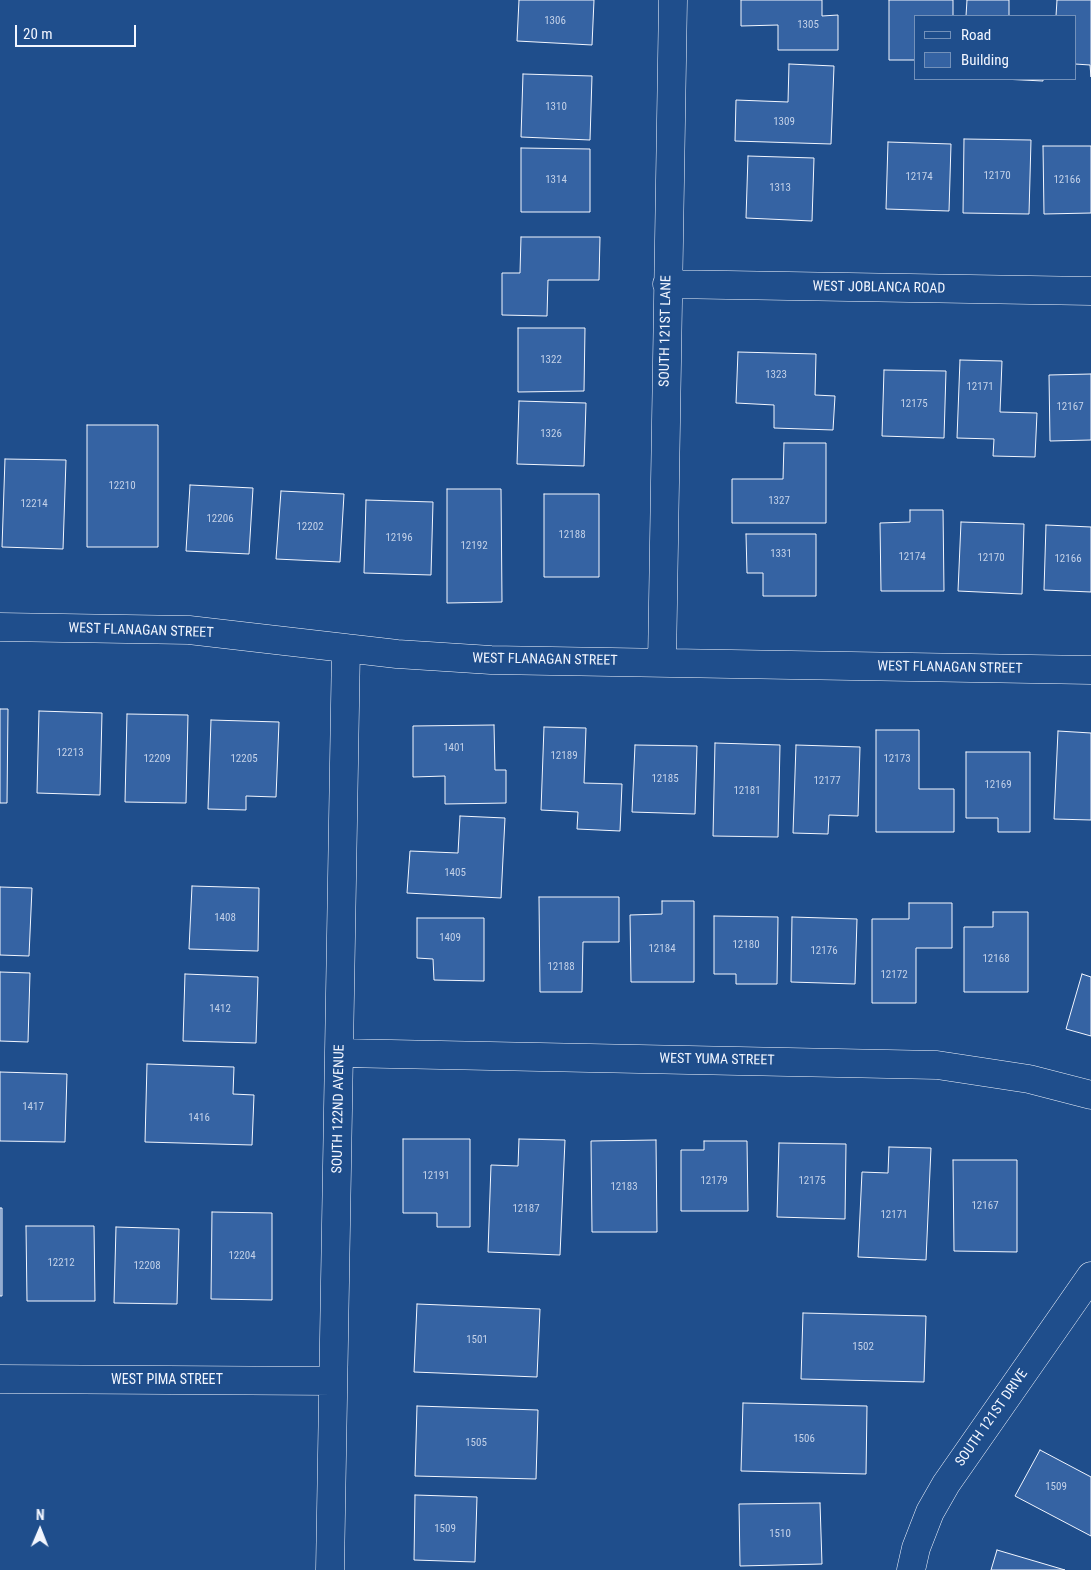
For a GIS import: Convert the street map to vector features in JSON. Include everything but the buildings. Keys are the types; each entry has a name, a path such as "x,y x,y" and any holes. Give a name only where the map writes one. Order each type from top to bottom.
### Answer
{"street":[{"name":"SOUTH 121ST LANE","path":"662,663 672,0"},
{"name":"WEST JOBLANCA ROAD","path":"667,284 1091,291"},
{"name":"WEST FLANAGAN STREET","path":"0,627 189,630 346,648 473,659 1091,670"},
{"name":"SOUTH 122ND AVENUE","path":"330,1570 341,1054 346,648"},
{"name":"WEST YUMA STREET","path":"341,1054 937,1065 1020,1077 1091,1095"},
{"name":"SOUTH 121ST DRIVE","path":"911,1570 916,1548 930,1512 946,1484 1091,1276"},
{"name":"WEST PIMA STREET","path":"0,1378 333,1382"}]}
